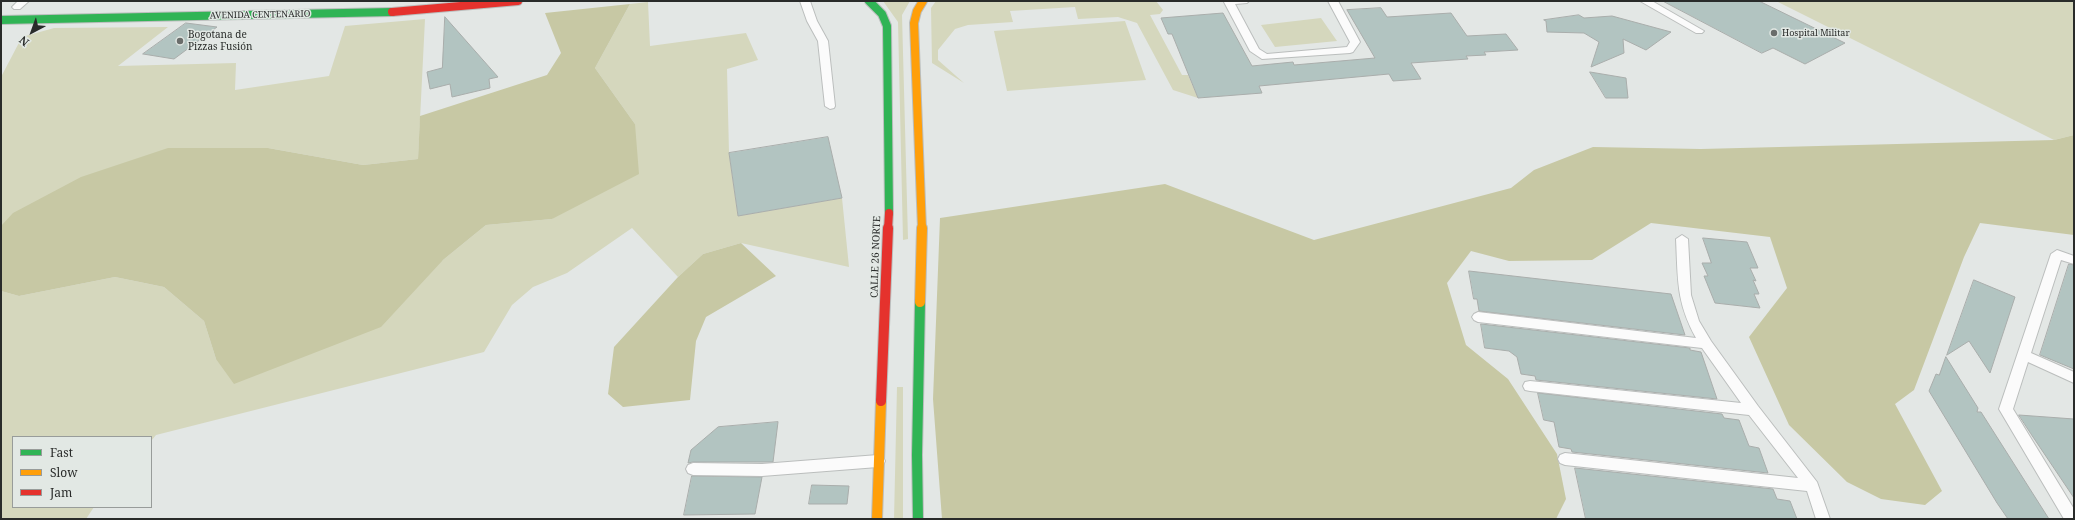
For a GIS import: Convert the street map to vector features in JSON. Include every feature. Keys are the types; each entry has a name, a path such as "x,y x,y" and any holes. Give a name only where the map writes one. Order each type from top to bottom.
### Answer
{"street":[{"name":"AVENIDA CENTENARIO","path":"1,20 59,16 351,14 460,8 518,1"},
{"name":"CALLE 26 NORTE","path":"869,1 882,14 887,26 889,241 878,459 877,519"},
{"path":"918,519 917,455 922,236 914,23 917,11 923,1"},
{"path":"22,30 59,16"}],"lane":[{"path":"805,1 812,21 823,41 830,106"},
{"path":"1244,1 1229,2 1255,51 1265,57 1350,50 1355,42 1333,1"},
{"path":"1645,1 1699,31"},
{"path":"1682,239 1686,295 1693,321 1706,344 1753,410 1812,486 1823,519"},
{"path":"2072,519 2006,408 2057,254 2074,260"},
{"path":"1478,317 1706,344"},
{"path":"2024,355 2074,378"},
{"path":"1530,386 1753,410"},
{"path":"693,469 762,470 878,459"},
{"path":"1565,459 1812,486"}],"green space":[{"path":"883,1 910,1 902,15 908,239 903,240 898,22"},
{"path":"936,1 1156,1 1163,10 1160,14 1150,15 1182,75 1188,75 1198,98 1173,90 1137,23 1118,17 1078,19 1075,7 1010,11 1013,22 968,25 955,29 938,50 938,60 964,83 932,63 931,8"},
{"path":"1776,1 2074,1 2074,135 2054,140"},
{"path":"648,2 650,46 746,33 758,60 727,69 729,153 738,216 842,198 849,267 741,243 703,254 678,277 632,228 567,273 533,287 512,305 484,352 156,435 152,440 152,436 12,436 12,508 93,508 86,519 1,519 1,291 19,296 115,277 164,287 204,321 216,359 443,260 486,225 552,219 635,124 595,68 630,4"},
{"path":"630,4 595,68 635,124 639,174 552,219 486,225 443,260 381,327 234,384 216,359 204,321 164,287 115,277 19,296 1,291 1,226 13,213 81,177 168,148 268,148 363,165 418,159 420,116 547,75 561,53 545,13"},
{"path":"1321,18 1337,41 1275,47 1261,25"},
{"path":"425,19 418,159 363,165 268,148 1,226 1,77 22,37 54,28 168,27 118,66 236,63 235,90 329,76 345,26"},
{"path":"1125,21 1146,80 1007,91 994,31"},
{"path":"2074,135 2074,235 1980,223 1964,257 1914,390 1895,404 1942,491 1925,505 1881,499 1847,482 1789,425 1749,337 1787,288 1770,237 1651,223 1592,260 1509,261 1471,251 1447,283 1466,345 1508,379 1557,454 1566,499 1556,519 942,519 933,399 940,218 1165,184 1314,240 1511,188 1534,170 1593,147 1701,149 2054,140"},
{"path":"741,243 776,276 706,317 696,341 690,400 623,407 608,394 614,347 678,277 703,254"},
{"path":"897,387 903,387 903,519 894,519"}],"building":[{"name":"Hospital Militar","path":"1663,1 1759,1 1845,43 1805,64 1773,48 1762,53"},
{"path":"1381,8 1387,17 1451,13 1467,36 1506,34 1518,50 1484,52 1486,55 1466,56 1468,59 1411,63 1421,79 1393,81 1389,74 1259,86 1262,93 1198,98 1172,34 1168,34 1161,18 1223,13 1252,66 1293,62 1294,65 1375,58 1347,10"},
{"path":"1579,15 1584,18 1612,16 1671,32 1646,50 1623,39 1624,53 1591,67 1599,42 1584,33 1547,32 1546,21 1544,20"},
{"path":"445,17 498,77 489,79 490,88 452,97 450,84 430,89 427,72 442,68"},
{"name":"Bogotana de Pizzas Fusión","path":"186,23 217,27 174,59 143,54"},
{"path":"1590,72 1626,78 1628,98 1606,98"},
{"path":"828,137 842,198 738,216 729,153"},
{"path":"1703,238 1747,242 1758,268 1750,268 1756,281 1753,280 1759,294 1754,294 1760,308 1715,303 1704,276 1708,276 1702,263 1711,263"},
{"path":"2069,264 2074,265 2074,369 2040,355"},
{"path":"1469,271 1671,294 1685,335 1479,311 1477,299 1474,299"},
{"path":"1974,280 2015,297 1990,373 1969,341 1947,355"},
{"path":"1481,324 1690,348 1690,350 1701,352 1717,399 1536,380 1535,376 1521,374 1517,357 1509,351 1485,348"},
{"path":"1946,357 1978,408 1977,412 1981,412 2049,519 2008,519 1997,503 1929,391 1936,374 1939,375"},
{"path":"1538,393 1722,414 1724,418 1739,420 1749,446 1759,448 1768,473 1572,452 1571,449 1559,447 1554,422 1544,420"},
{"path":"2019,415 2074,419 2074,498 2031,434"},
{"path":"778,422 773,462 688,463 691,450 718,427"},
{"path":"1575,468 1773,489 1777,499 1790,501 1797,519 1586,519"},
{"path":"692,476 762,477 755,514 684,515"},
{"path":"812,485 849,486 847,504 809,504"}],"traffic: fast":[{"path":"869,1 882,14 887,26 889,213"},
{"path":"1,20 392,12"},
{"path":"918,519 917,455 920,302"}],"traffic: slow":[{"path":"920,302 922,236 914,23 917,11 923,1"},
{"path":"877,519 881,401"}],"traffic: jam":[{"path":"392,12 518,1"},
{"path":"881,401 889,213"}],"place":[{"name":"Hospital Militar","path":"1774,33"},
{"name":"Bogotana de Pizzas Fusión","path":"180,41"}]}
